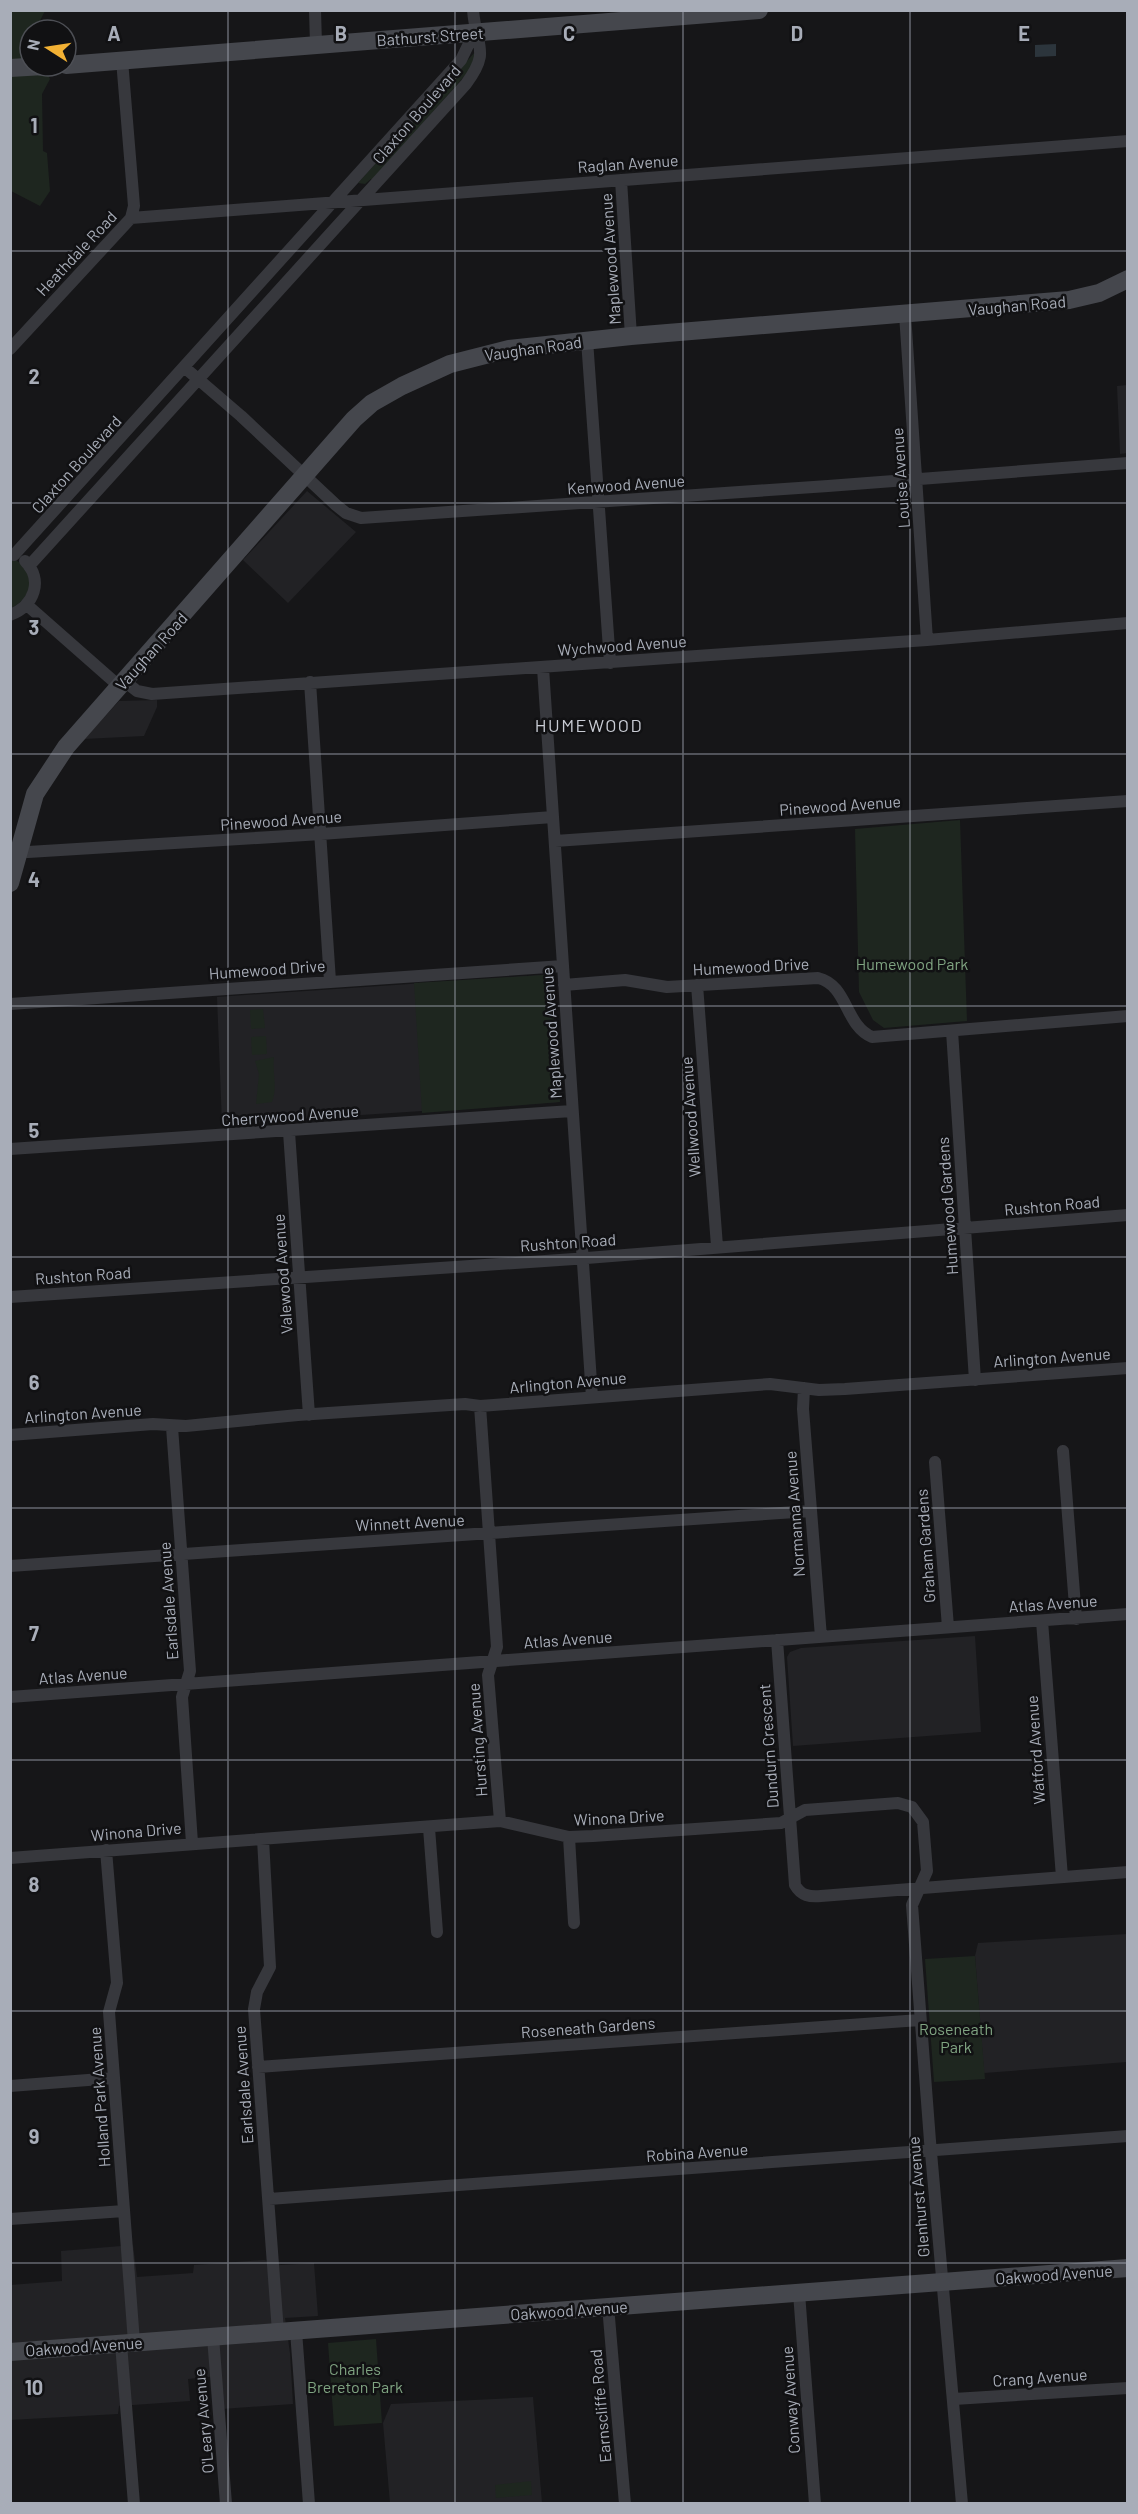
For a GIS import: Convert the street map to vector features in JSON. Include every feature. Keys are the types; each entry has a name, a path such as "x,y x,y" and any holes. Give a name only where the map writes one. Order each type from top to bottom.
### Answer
{"street":[{"path":"315,10 316,44"},
{"path":"473,10 474,33"},
{"name":"Bathurst Street","path":"78,63 474,33 627,16 759,10"},
{"name":"Claxton Boulevard","path":"29,566 466,84 479,66 481,47 474,33"},
{"name":"Claxton Boulevard","path":"12,555 461,60 474,33"},
{"name":"Heathdale Road","path":"10,349 131,218 134,206 122,60"},
{"name":"Raglan Avenue","path":"131,218 1128,141"},
{"name":"Maplewood Avenue","path":"621,180 631,336"},
{"name":"Vaughan Road","path":"10,883 14,849 29,812 43,780 66,747 354,419 372,403 402,386 450,364 510,349 631,336 1079,298 1099,293 1128,279"},
{"name":"Louise Avenue","path":"905,314 927,640"},
{"name":"Maplewood Avenue","path":"587,340 610,663"},
{"name":"Kenwood Avenue","path":"184,367 346,513 361,518 917,480 1128,463"},
{"path":"10,615 27,605 33,596 35,586 34,575 29,566 12,555"},
{"name":"Wychwood Avenue","path":"27,605 121,683 137,691 152,694 310,681 543,668 927,640 1128,622"},
{"name":"Maplewood Avenue","path":"543,668 592,1397"},
{"path":"310,681 330,981"},
{"name":"Pinewood Avenue","path":"555,842 1128,801"},
{"name":"Pinewood Avenue","path":"14,849 70,850 553,817"},
{"name":"Humewood Drive","path":"10,1004 563,966"},
{"name":"Humewood Drive","path":"564,985 626,980 662,987 818,978 835,988 860,1030 872,1037 1128,1016"},
{"name":"Wellwood Avenue","path":"697,986 717,1246"},
{"name":"Humewood Gardens","path":"952,1031 975,1380"},
{"name":"Cherrywood Avenue","path":"10,1149 289,1132 572,1111"},
{"name":"Valewood Avenue","path":"289,1132 309,1414"},
{"name":"Rushton Road","path":"10,1297 582,1258 1128,1215"},
{"name":"Arlington Avenue","path":"10,1435 153,1424 172,1427 309,1414 465,1404 480,1406 770,1384 804,1389 845,1389 1128,1368"},
{"name":"Normanna Avenue","path":"804,1389 803,1409 820,1637"},
{"name":"Hursting Avenue","path":"480,1406 497,1647 488,1676 500,1821"},
{"name":"Earlsdale Avenue","path":"172,1427 190,1671 182,1697 192,1843"},
{"path":"1063,1451 1076,1618"},
{"name":"Graham Gardens","path":"935,1462 948,1627"},
{"name":"Winnett Avenue","path":"10,1566 810,1511"},
{"name":"Atlas Avenue","path":"10,1697 1128,1614"},
{"name":"Watford Avenue","path":"1042,1621 1062,1877"},
{"name":"Dundurn Crescent","path":"777,1640 790,1818 804,1810 898,1803 907,1805 916,1810 923,1822 927,1871 919,1889"},
{"path":"790,1818 795,1885 802,1893 810,1897 1128,1872"},
{"name":"Winona Drive","path":"10,1858 500,1821 569,1837 781,1822 790,1818"},
{"path":"429,1828 437,1932"},
{"path":"569,1837 574,1923"},
{"name":"Earlsdale Avenue","path":"262,1839 270,1967 257,1992 255,2003 258,2067 269,2199 309,2504"},
{"name":"Holland Park Avenue","path":"106,1850 117,1983 109,2009 124,2211 134,2504"},
{"name":"Glenhurst Avenue","path":"919,1889 912,1905 920,2020 962,2504"},
{"name":"Roseneath Gardens","path":"258,2067 920,2020"},
{"path":"10,2086 114,2078"},
{"name":"Robina Avenue","path":"269,2199 1128,2136"},
{"path":"10,2219 124,2211"},
{"name":"Oakwood Avenue","path":"10,2352 1128,2268"},
{"name":"Conway Avenue","path":"799,2293 815,2504"},
{"name":"Earnscliffe Road","path":"609,2306 625,2504"},
{"name":"O'Leary Avenue","path":"213,2337 226,2504"},
{"name":"Crang Avenue","path":"954,2400 1128,2388"}],"shaded area":[{"path":"1056,44 1056,56 1035,57 1035,45"},
{"path":"1127,385 1127,453 1120,454 1117,386"},
{"path":"307,491 356,532 288,603 243,560"},
{"path":"157,700 157,707 144,736 84,739 119,701"},
{"path":"550,976 552,984 560,1102 222,1124 217,997"},
{"path":"975,1636 981,1732 793,1746 787,1657 790,1652 801,1648"},
{"path":"1127,1934 1127,2062 984,2073 975,1956 978,1943"},
{"path":"133,2245 137,2277 193,2273 194,2265 264,2260 281,2265 314,2263 318,2316 285,2318 293,2404 222,2409 218,2376 188,2379 190,2401 119,2406 118,2414 10,2420 10,2285 62,2281 61,2251"},
{"path":"533,2397 542,2503 390,2503 383,2423 391,2404"}],"green space":[{"path":"11,11 45,11 41,18 18,18 18,78 50,79 42,94 43,151 47,153 50,191 40,206 11,191"},
{"path":"475,52 476,63 373,180 365,184 358,183"},
{"path":"11,558 25,568 30,583 25,597 11,608"},
{"name":"Humewood Park","path":"960,820 967,1021 884,1028 873,1020 859,992 855,829"},
{"path":"550,976 552,984 560,1102 422,1113 414,983"},
{"path":"263,1009 265,1028 251,1029 250,1010"},
{"path":"266,1036 267,1054 252,1055 251,1037"},
{"path":"274,1057 275,1091 272,1102 256,1104 259,1074 255,1061"},
{"name":"Roseneath Park","path":"975,1956 985,2079 934,2082 925,1959"},
{"name":"Charles Brereton Park","path":"376,2339 382,2423 334,2426 328,2343"},
{"path":"531,2481 532,2495 496,2498 495,2485"}],"district":[{"name":"HUMEWOOD","path":"589,725"}]}
